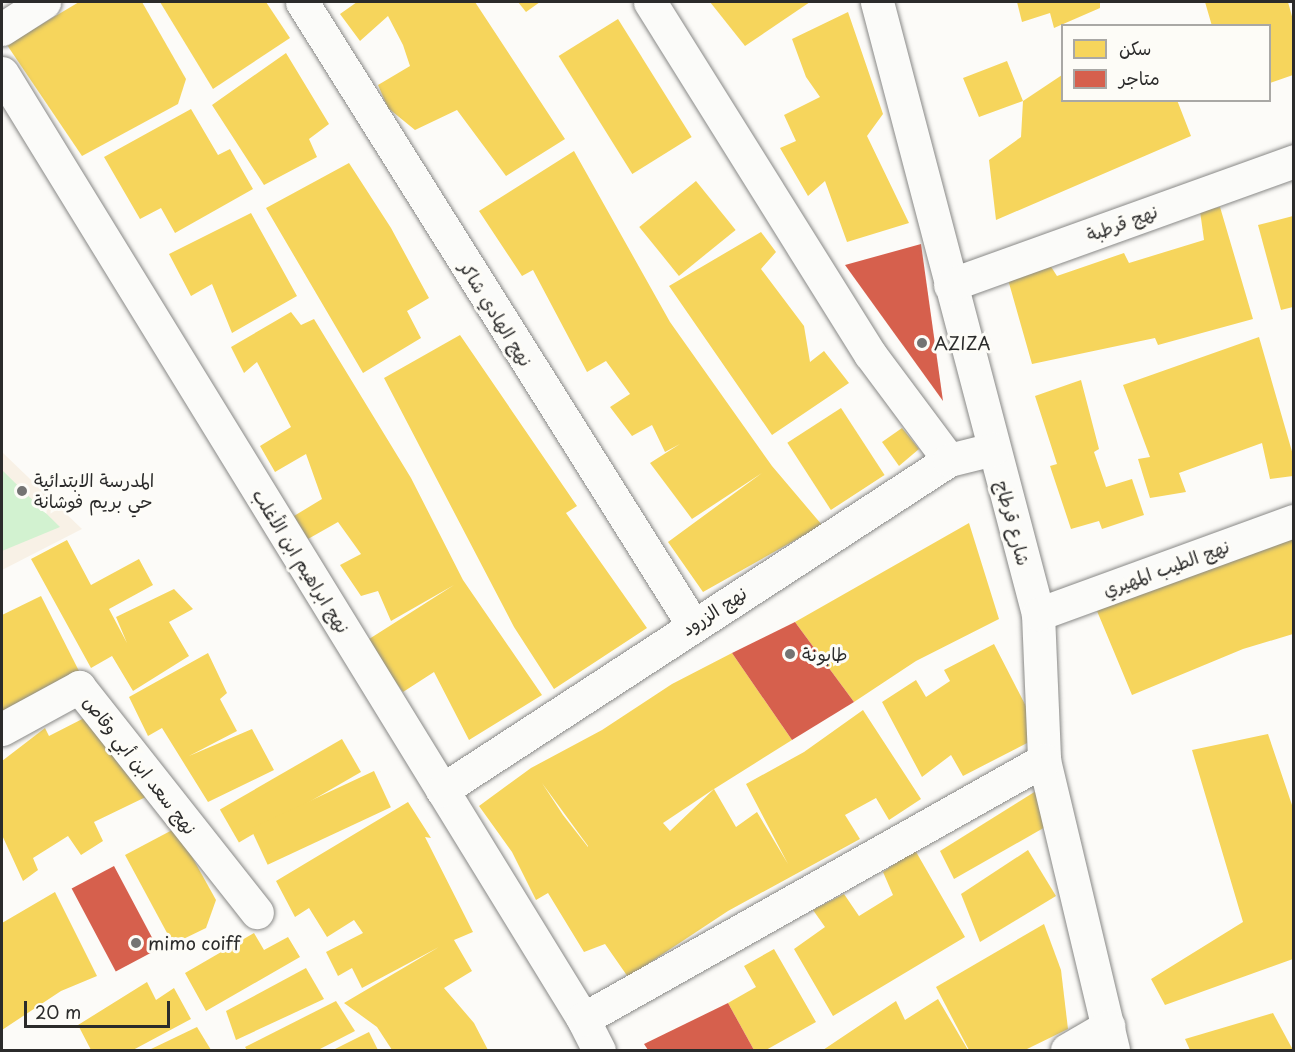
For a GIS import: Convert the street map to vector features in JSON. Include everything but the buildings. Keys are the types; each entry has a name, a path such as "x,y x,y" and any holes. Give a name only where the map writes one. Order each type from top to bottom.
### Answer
{"street":[{"path":"2,29 44,2"},
{"name":"نهج الهادي شاكر","path":"302,2 693,625"},
{"path":"650,2 870,354 949,460"},
{"name":"شارع قرطاج","path":"876,2 1038,614 1044,760 1111,1038"},
{"name":"نهج ابراهيم ابن الأغلب","path":"2,73 583,1019 599,1050"},
{"name":"نهج قرطبة","path":"950,285 1293,161"},
{"name":"نهج الزرود","path":"442,790 949,460 993,449"},
{"name":"نهج الطيب المهيري","path":"1038,614 1293,521"},
{"name":"نهج سعد ابن أبي وقاص","path":"2,729 79,687 257,912"},
{"path":"583,1019 1044,760"},
{"path":"1067,1050 1111,1038"}],"shaded area":[{"name":"المدرسة الابتدائية حي بريم فوشانة","path":"2,452 82,529 2,570"}],"green space":[{"path":"2,470 60,527 2,551"}],"place":[{"name":"AZIZA","path":"922,343"},
{"name":"المدرسة الابتدائية حي بريم فوشانة","path":"22,491"},
{"name":"طابونة","path":"790,654"},
{"name":"mimo coiff","path":"136,943"}]}
